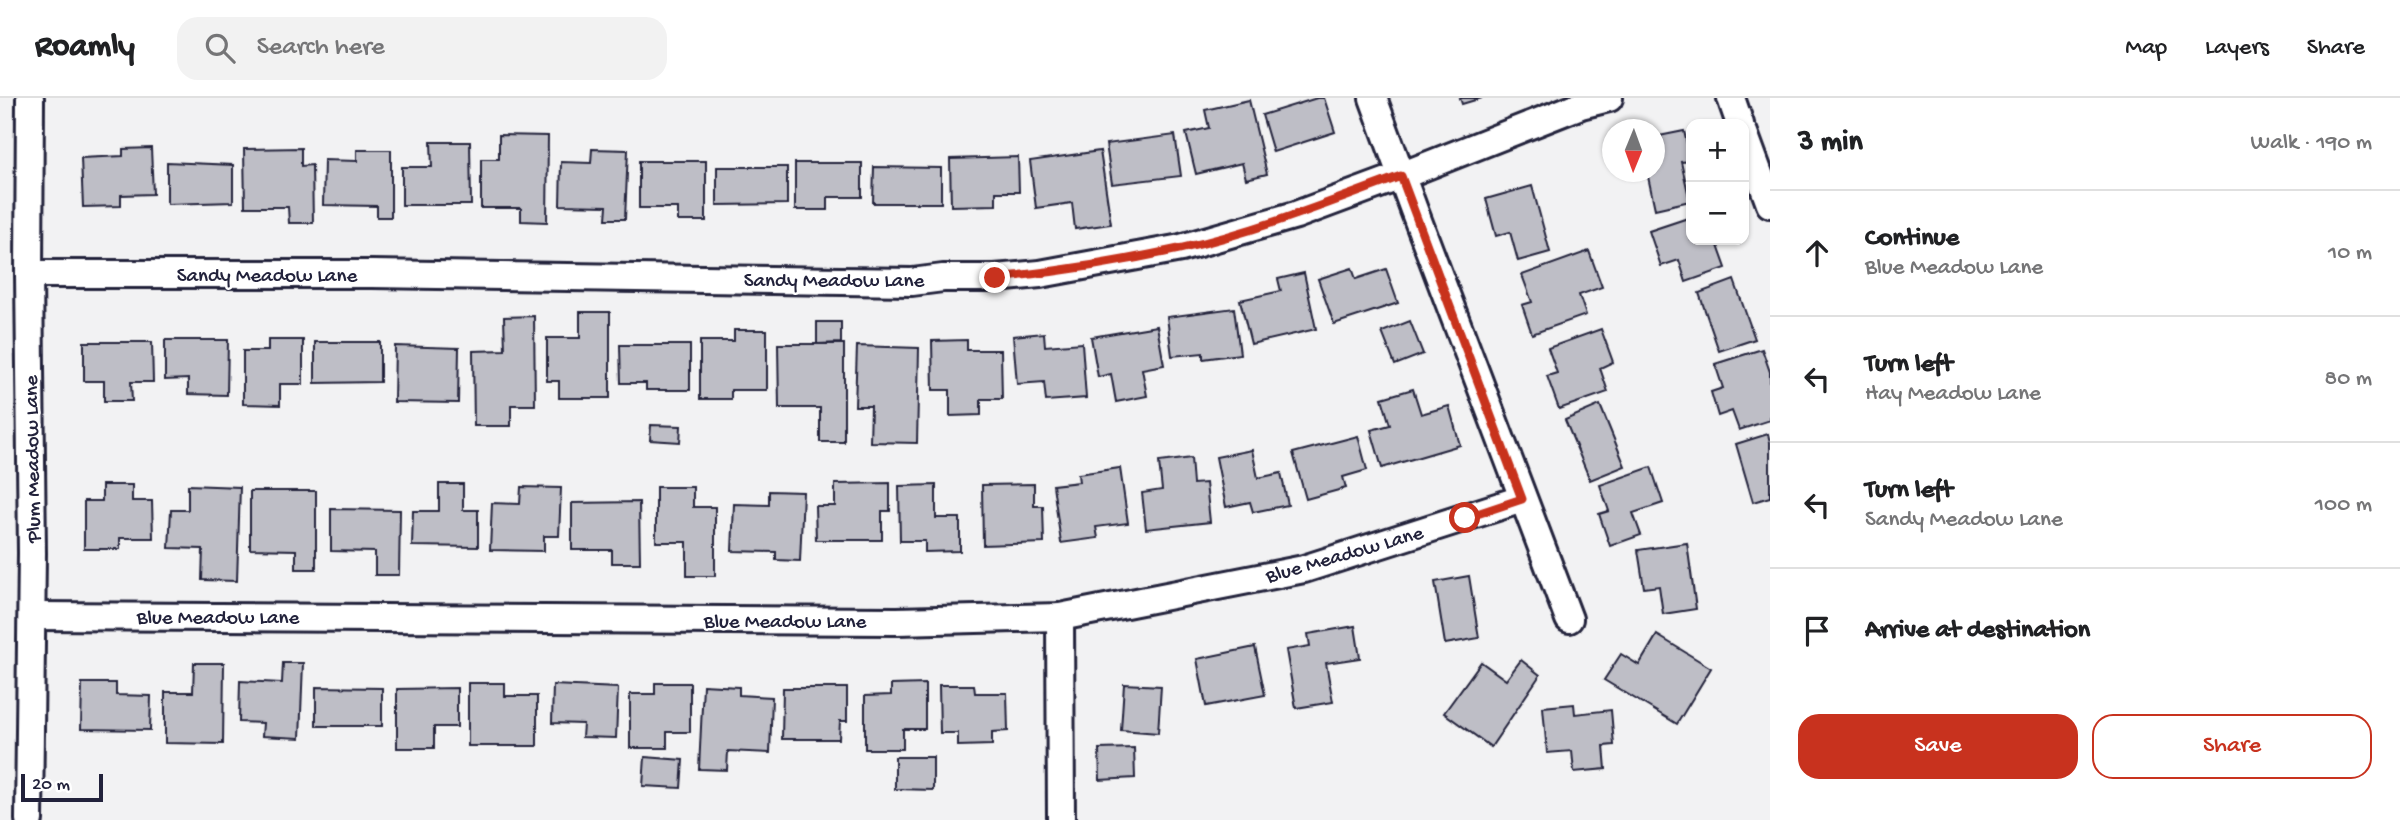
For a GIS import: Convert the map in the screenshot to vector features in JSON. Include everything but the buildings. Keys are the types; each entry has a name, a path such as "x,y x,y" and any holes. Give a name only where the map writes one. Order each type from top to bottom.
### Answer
{"street":[{"name":"Plum Meadow Lane","path":"29,820 32,615 30,98"},
{"path":"1373,98 1569,619"},
{"name":"Sandy Meadow Lane","path":"29,274 372,274 912,282 1040,274 1181,248 1296,215 1581,104 1609,98"},
{"path":"1731,98 1739,119"},
{"path":"1749,147 1770,204"},
{"name":"Blue Meadow Lane","path":"32,615 897,621 1060,617 1304,569 1522,499"},
{"path":"1060,617 1061,820"}],"route":[{"path":"995,278 1040,274 1181,248 1296,215 1401,176 1522,499 1465,518"}]}
